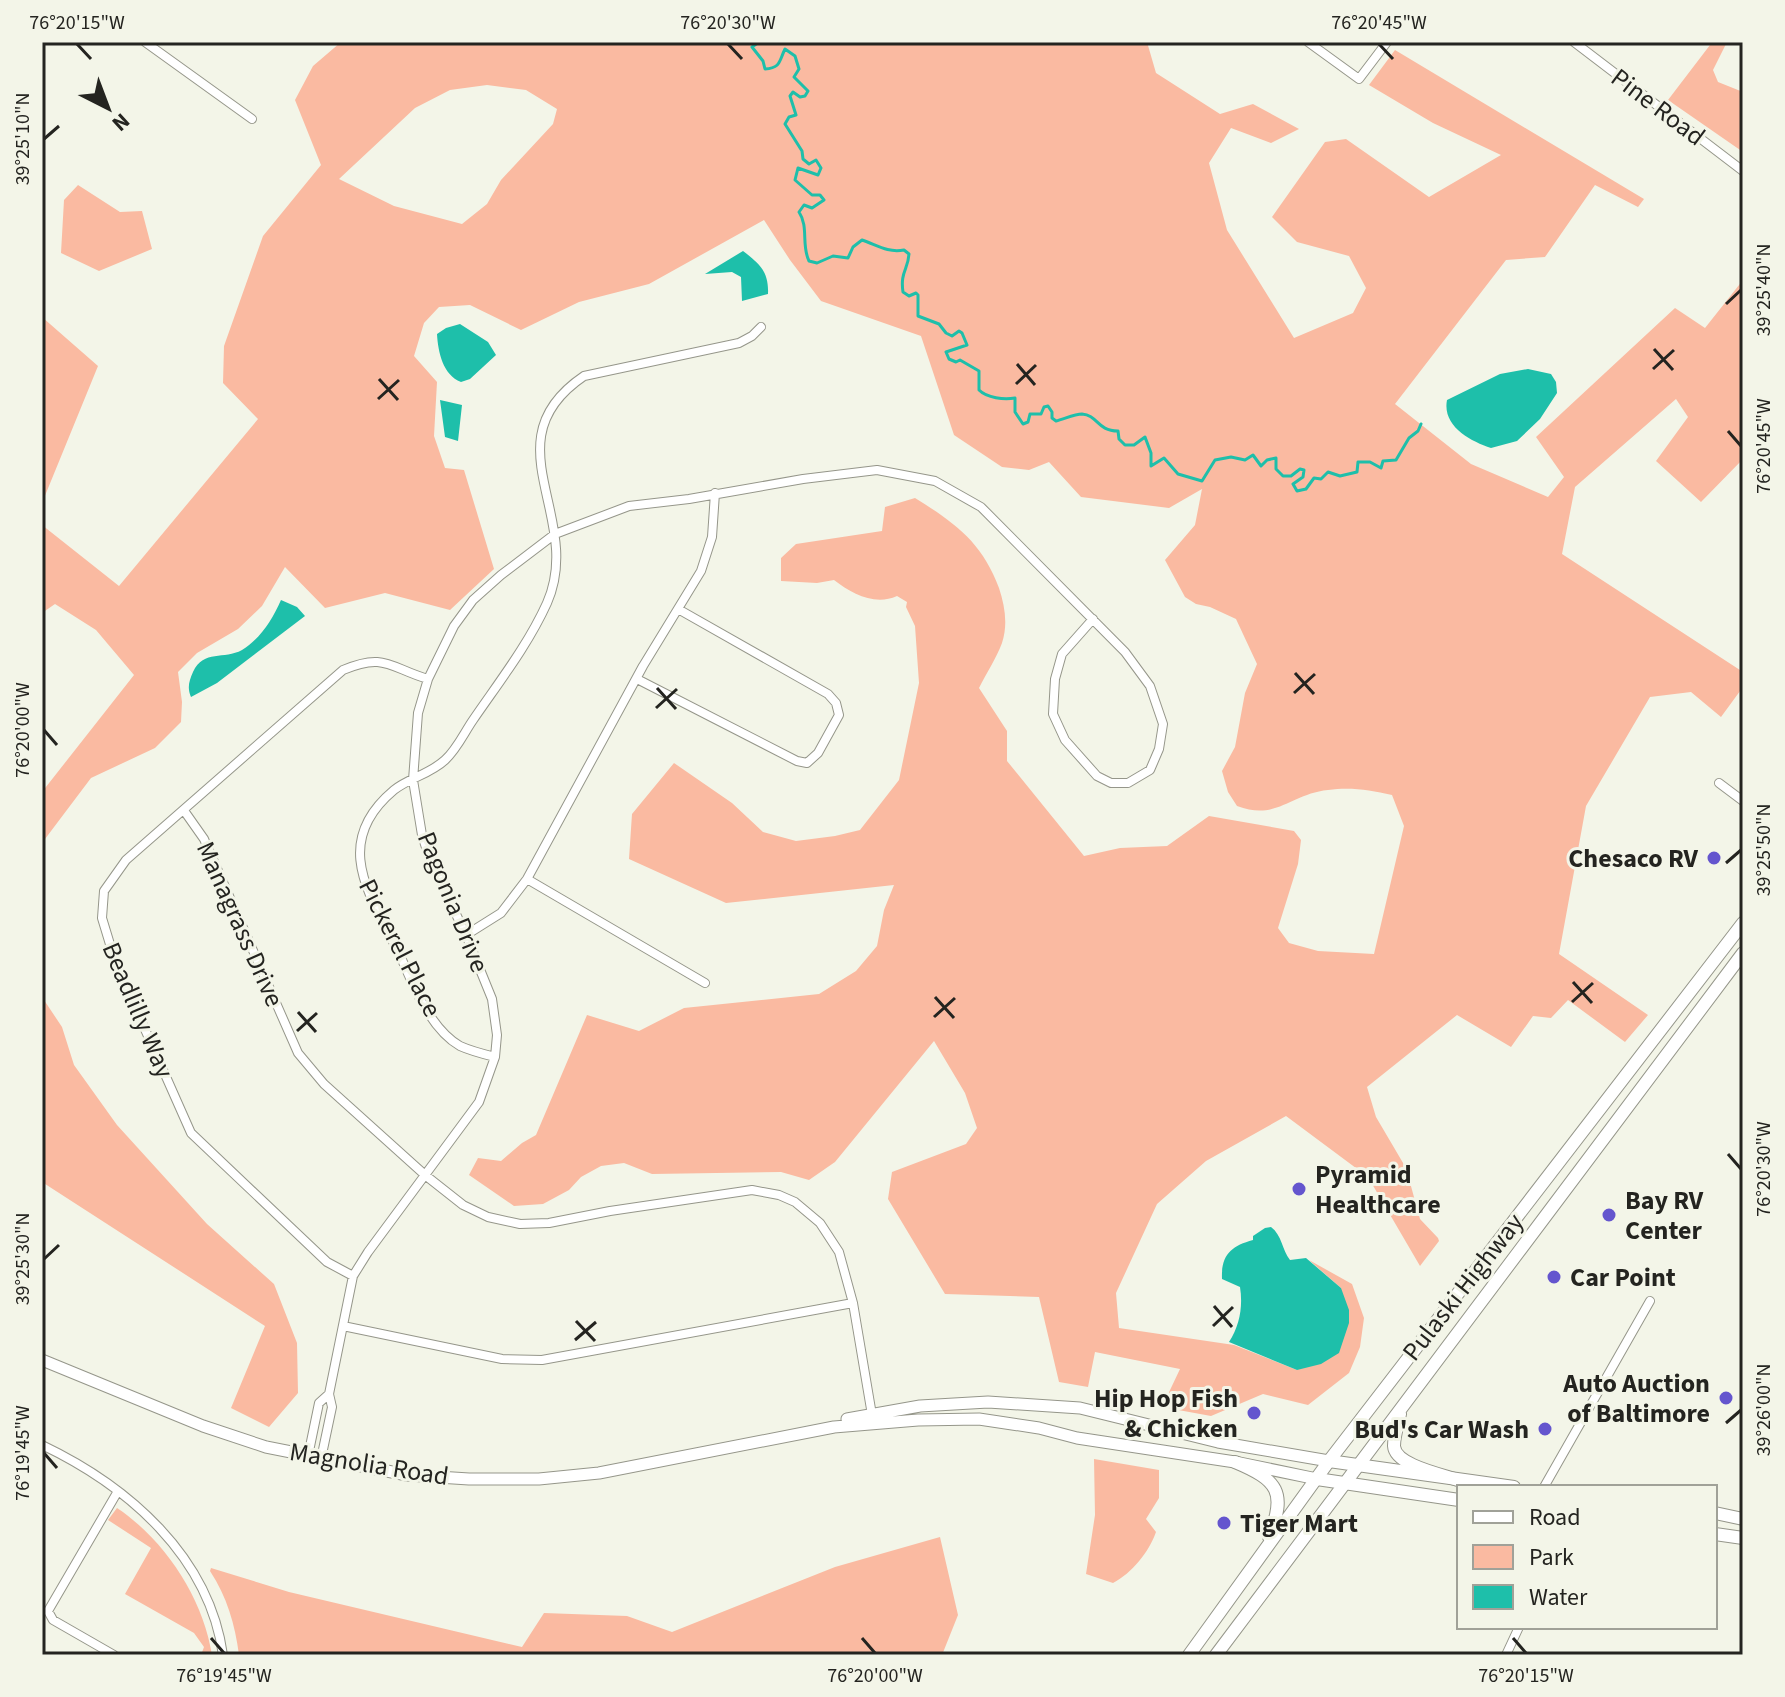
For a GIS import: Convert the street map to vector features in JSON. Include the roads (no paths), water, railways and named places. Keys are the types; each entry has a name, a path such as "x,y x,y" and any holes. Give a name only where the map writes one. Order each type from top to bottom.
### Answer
{"main road":[{"name":"Pulaski Highway","path":"1189,1655 1329,1461 1743,923"},
{"name":"Pulaski Highway","path":"1216,1655 1743,953"},
{"path":"1492,1248 1512,1262"},
{"name":"Magnolia Road","path":"42,1360 203,1426 266,1447 407,1475 539,1479 599,1473 845,1426 979,1419 1039,1428 1077,1438 1235,1462 1317,1479"},
{"name":"Magnolia Road","path":"758,1443 818,1425 920,1406 988,1402 1080,1408 1221,1442 1329,1461"},
{"path":"1400,1410 1394,1444 1399,1458 1408,1464 1461,1481"},
{"path":"1329,1461 1496,1485"},
{"path":"1235,1462 1269,1479 1278,1497 1276,1519 1251,1569"},
{"path":"1317,1479 1457,1500"},
{"path":"1717,1513 1743,1519"},
{"path":"1717,1534 1743,1538"}],"street":[{"path":"145,42 252,119"},
{"path":"1308,42 1359,79 1387,42"},
{"name":"Pine Road","path":"1574,42 1743,171"},
{"name":"Pickerel Place","path":"495,1057 459,1045 428,1011 372,902 363,876 358,859 365,823 377,805 401,784 447,759 497,688 547,602 558,566 539,437 552,403 568,386 584,376 739,343 761,327"},
{"name":"Pagonia Drive","path":"321,1459 332,1407 329,1394 353,1276 479,1102 495,1057 496,1014 486,980 430,860 422,835 413,780 418,713 428,679 454,626 473,600 525,554 555,534 629,506 877,470 935,481 981,507 1093,619"},
{"path":"466,935 501,913 527,879 637,679 701,571 712,537 715,493"},
{"path":"637,679 797,761 807,763 818,753 839,715 836,703 828,694 678,609"},
{"path":"1093,619 1125,652 1150,686 1163,724 1159,749 1150,770 1128,783 1111,783 1097,776 1065,740 1053,714 1055,679 1062,654 1093,619"},
{"name":"Beadlilly Way","path":"353,1276 327,1262 191,1133 116,964 102,918 104,891 126,860 185,812 343,670 362,662 375,661 398,666 428,679"},
{"path":"1719,783 1743,801"},
{"name":"Managrass Drive","path":"185,812 204,839 298,1053 324,1084 425,1175 463,1205 488,1217 520,1224 549,1223 752,1190 779,1195 795,1202 820,1223 839,1252 853,1303 872,1415"},
{"path":"527,879 705,983"},
{"path":"1545,1485 1650,1301"},
{"path":"343,1326 487,1356 542,1360 853,1303"},
{"name":"Pagonia Drive","path":"308,1456 319,1403 329,1394"},
{"path":"42,1445 90,1469 144,1513 191,1568 213,1610 223,1655"},
{"path":"114,1655 53,1620 48,1611 118,1491"},
{"path":"1506,1655 1518,1629"}],"water":[{"path":"743,251 762,269 768,294 742,301 741,277 732,272 705,274"},
{"path":"460,324 488,342 496,355 470,379 461,382 446,368 440,355 437,334"},
{"path":"1528,369 1551,374 1557,393 1540,419 1517,441 1491,448 1467,437 1453,425 1447,400 1500,374"},
{"path":"440,400 462,405 458,441 445,437"},
{"path":"281,600 297,607 305,616 217,683 191,697 190,681 198,665 203,660 235,653 249,645 265,628"},
{"path":"1271,1227 1290,1260 1306,1258 1341,1288 1349,1310 1349,1323 1339,1353 1321,1364 1297,1370 1229,1342 1238,1322 1241,1294 1240,1287 1222,1279 1223,1264 1233,1249"}],"waterway":[{"path":"759,42 752,47 765,69 777,65 785,49 795,56 799,69 794,77 808,91 805,96 800,97 793,92 790,96 796,115 789,117 785,124 802,151 803,159 809,164 816,160 821,168 818,175 798,168 795,180 812,195 820,195 824,200 812,208 804,205 799,212 804,224 809,261 817,263 833,256 848,258 853,247 862,240 887,249 904,250 909,254 903,292 909,296 918,295 918,316 939,324 952,336 959,331 962,333 967,345 946,352 949,359 960,360 979,371 979,390 982,393 996,398 1015,398 1015,412 1023,424 1028,422 1030,414 1041,414 1048,406 1056,421 1079,414 1087,415 1106,428 1118,431 1119,439 1125,445 1134,445 1145,437 1151,453 1151,466 1164,458 1178,474 1202,481 1215,460 1231,457 1245,460 1253,455 1261,466 1267,460 1276,458 1276,469 1283,476 1304,470 1303,477 1293,484 1297,491 1306,489 1314,478 1321,479 1328,472 1340,476 1357,472 1358,462 1370,462 1381,468 1383,461 1396,460 1421,424"}],"place":[{"name":"Chesaco RV","path":"1714,858"},
{"name":"Pyramid Healthcare","path":"1299,1189"},
{"name":"Bay RV Center","path":"1609,1215"},
{"name":"Car Point","path":"1554,1277"},
{"name":"Auto Auction of Baltimore","path":"1726,1398"},
{"name":"Hip Hop Fish & Chicken","path":"1254,1413"},
{"name":"Bud's Car Wash","path":"1545,1429"},
{"name":"Tiger Mart","path":"1224,1523"}]}
